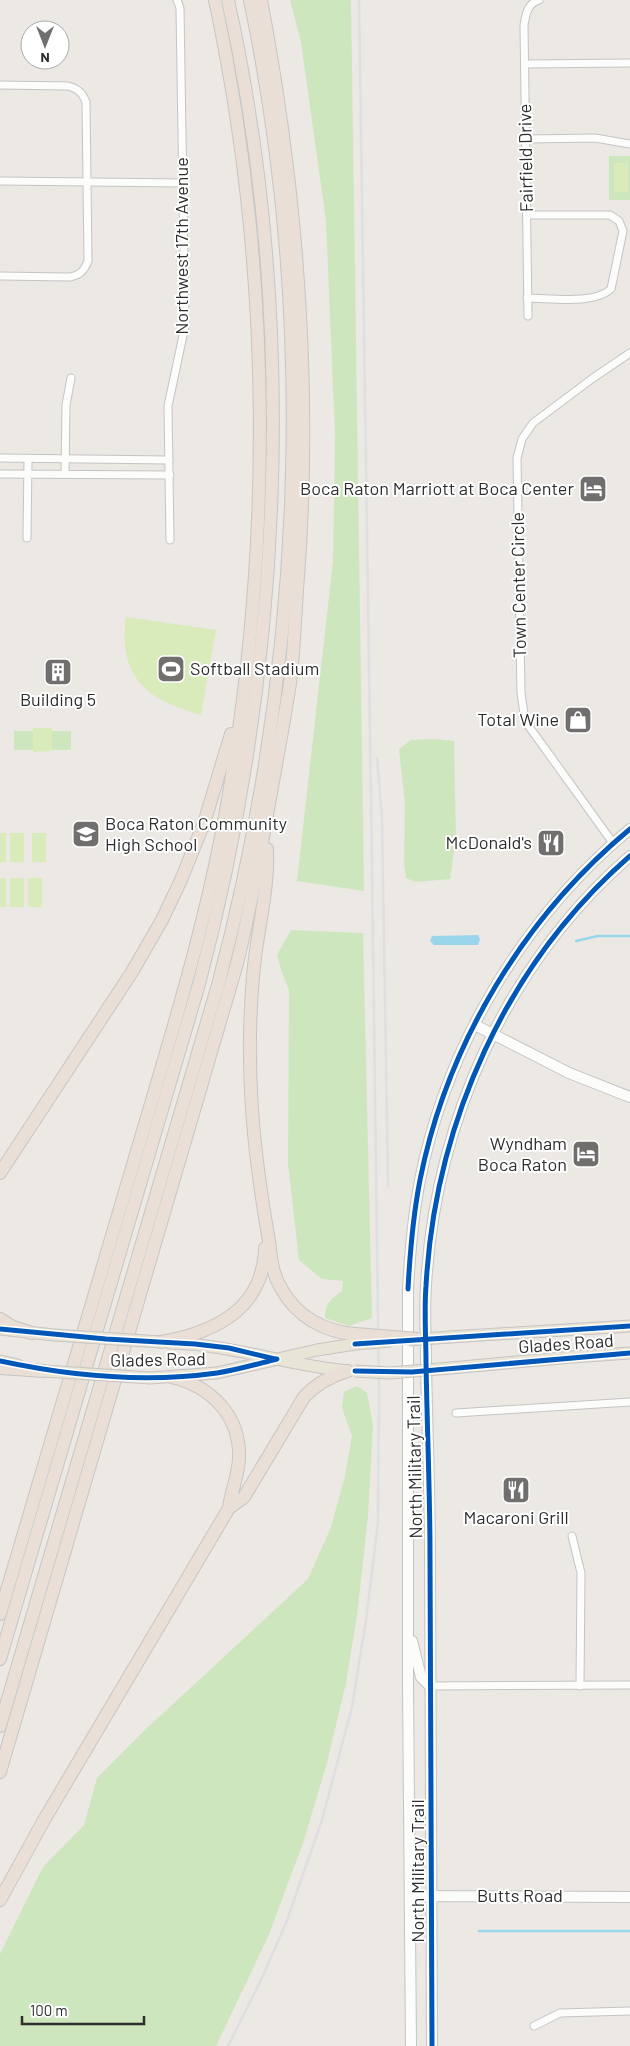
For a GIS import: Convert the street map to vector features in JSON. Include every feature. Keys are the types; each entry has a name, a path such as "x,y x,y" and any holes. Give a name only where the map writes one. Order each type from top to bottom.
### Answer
{"highway":[{"path":"0,1614 186,985 220,843 243,693 253,604 258,515 260,414 258,335 242,157 215,0"},
{"path":"0,1659 201,976 214,926 237,818 254,710 263,630 270,533 273,422 271,363 267,273 258,175 243,70 228,0"},
{"path":"0,1726 218,986 248,858 268,750 278,676 288,560 292,462 292,379 287,262 278,174 264,75 250,0"},
{"path":"0,1772 228,998 254,892 290,682 302,529 304,424 299,291 292,202 280,106 261,0"},
{"path":"0,1173 132,972 169,907 188,864 210,805 243,693"},
{"path":"266,820 268,873 253,976 249,1068 252,1129 264,1220 273,1269 281,1289 290,1301 300,1312 320,1326 355,1339 418,1339"},
{"path":"161,1342 198,1334 213,1328 234,1314 245,1302 256,1284 262,1267 265,1250 264,1220"},
{"path":"0,1319 13,1327 32,1333"},
{"path":"0,1368 44,1371"},
{"path":"229,1508 244,1497 304,1397 317,1385 329,1378 351,1371"},
{"path":"0,1900 44,1820 229,1508 239,1458 235,1430 223,1408 206,1391 190,1382 171,1377"}],"main road":[{"name":"North Military Trail","path":"411,2046 408,1289 411,1241 420,1180 430,1137 447,1084 475,1025 510,964 533,931 576,880 630,829"},
{"name":"North Military Trail","path":"432,2046 430,1544 425,1290 429,1245 439,1186 450,1143 466,1092 492,1034 525,977 553,938 593,891 630,856"},
{"path":"475,1025 582,1078 630,1097"},
{"name":"Glades Road","path":"418,1339 630,1326"},
{"name":"Glades Road","path":"0,1329 54,1335 195,1344 229,1348 277,1359 351,1371 390,1373 563,1357 630,1353"},
{"name":"Glades Road","path":"0,1361 44,1371 150,1378 171,1377 217,1372 355,1339"},
{"path":"408,1620 421,1677 430,1686"},
{"name":"Butts Road","path":"411,1896 630,1897"}],"street":[{"name":"Northwest 17th Avenue","path":"170,540 168,406 185,326 180,8 177,0"},
{"name":"Fairfield Drive","path":"528,316 524,25 527,10 536,1"},
{"path":"525,64 630,64"},
{"path":"0,85 68,86 76,88 83,94 86,102 88,182 88,261 84,270 78,275 70,277 0,276"},
{"path":"526,139 595,138 630,144"},
{"path":"0,181 183,183"},
{"path":"526,215 610,215 619,221 623,231 610,290 606,294 590,299 527,298"},
{"name":"Town Center Circle","path":"613,843 525,721 523,714 521,693 517,458 522,439 533,423 630,353"},
{"path":"65,474 66,405 71,378"},
{"path":"0,458 169,460"},
{"path":"27,538 28,459"},
{"path":"0,474 170,475"},
{"path":"456,1413 630,1402"},
{"path":"572,1536 581,1573 580,1686"},
{"path":"430,1686 630,1685"},
{"path":"534,2026 560,2013 630,2011"}],"green space":[{"path":"290,0 351,0 364,891 297,881 333,561 335,434 326,221 301,42"},
{"path":"609,156 630,156 630,200 609,200"},
{"path":"614,163 628,163 628,192 614,192"},
{"name":"Softball Stadium","path":"126,617 216,630 201,715 165,702 140,683 132,671 127,656 125,638"},
{"path":"33,728 52,728 52,751 33,752"},
{"path":"14,731 33,731 33,750 14,750"},
{"path":"52,731 71,731 71,750 52,750"},
{"path":"435,739 454,741 456,837 450,879 416,882 406,878 404,864 405,804 399,749 411,740"},
{"path":"0,833 6,833 6,862 0,862"},
{"path":"10,833 24,833 24,862 10,862"},
{"path":"32,833 46,833 46,862 32,862"},
{"path":"0,878 6,878 6,907 0,907"},
{"path":"10,878 24,878 24,907 10,907"},
{"path":"28,878 42,878 42,907 28,907"},
{"path":"291,930 363,933 372,1318 349,1326 325,1318 329,1302 342,1291 343,1281 322,1279 299,1260 288,1164 289,990 277,955"},
{"path":"357,1386 367,1393 373,1425 368,1516 357,1616 346,1683 327,1763 303,1843 268,1937 216,2046 0,2046 0,1954 43,1867 84,1825 97,1778 146,1729 308,1579 331,1527 345,1476 352,1436 342,1408 344,1392"}],"water":[{"path":"478,935 480,939 478,945 434,945 430,941 432,936"}],"waterway":[{"path":"576,941 598,936 630,936"},
{"path":"479,1931 630,1931"}],"railway":[{"path":"228,2046 261,1980 286,1923 322,1820 352,1707 366,1620 378,1523 379,1395 359,0"},
{"path":"377,758 382,818 388,1186"}],"cycle path":[{"path":"408,1289 415,1207 432,1129 449,1080 470,1032 495,986 524,943 556,902 592,864 630,829"},
{"path":"432,2046 430,1532 425,1314 432,1225 444,1165 462,1107 485,1050 513,997 547,946 586,899 630,856"},
{"path":"355,1344 630,1326"},
{"path":"0,1329 106,1339 195,1344 229,1348 275,1359"},
{"path":"355,1371 412,1372 630,1353"},
{"path":"0,1361 53,1371 135,1378 217,1373 277,1359"}],"place":[{"name":"Boca Raton Marriott at Boca Center","path":"593,489"},
{"name":"Softball Stadium","path":"171,669"},
{"name":"Building 5","path":"58,672"},
{"name":"Total Wine","path":"578,720"},
{"name":"Boca Raton Community High School","path":"86,834"},
{"name":"McDonald's","path":"551,843"},
{"name":"Wyndham Boca Raton","path":"586,1154"},
{"name":"Macaroni Grill","path":"516,1490"}]}
